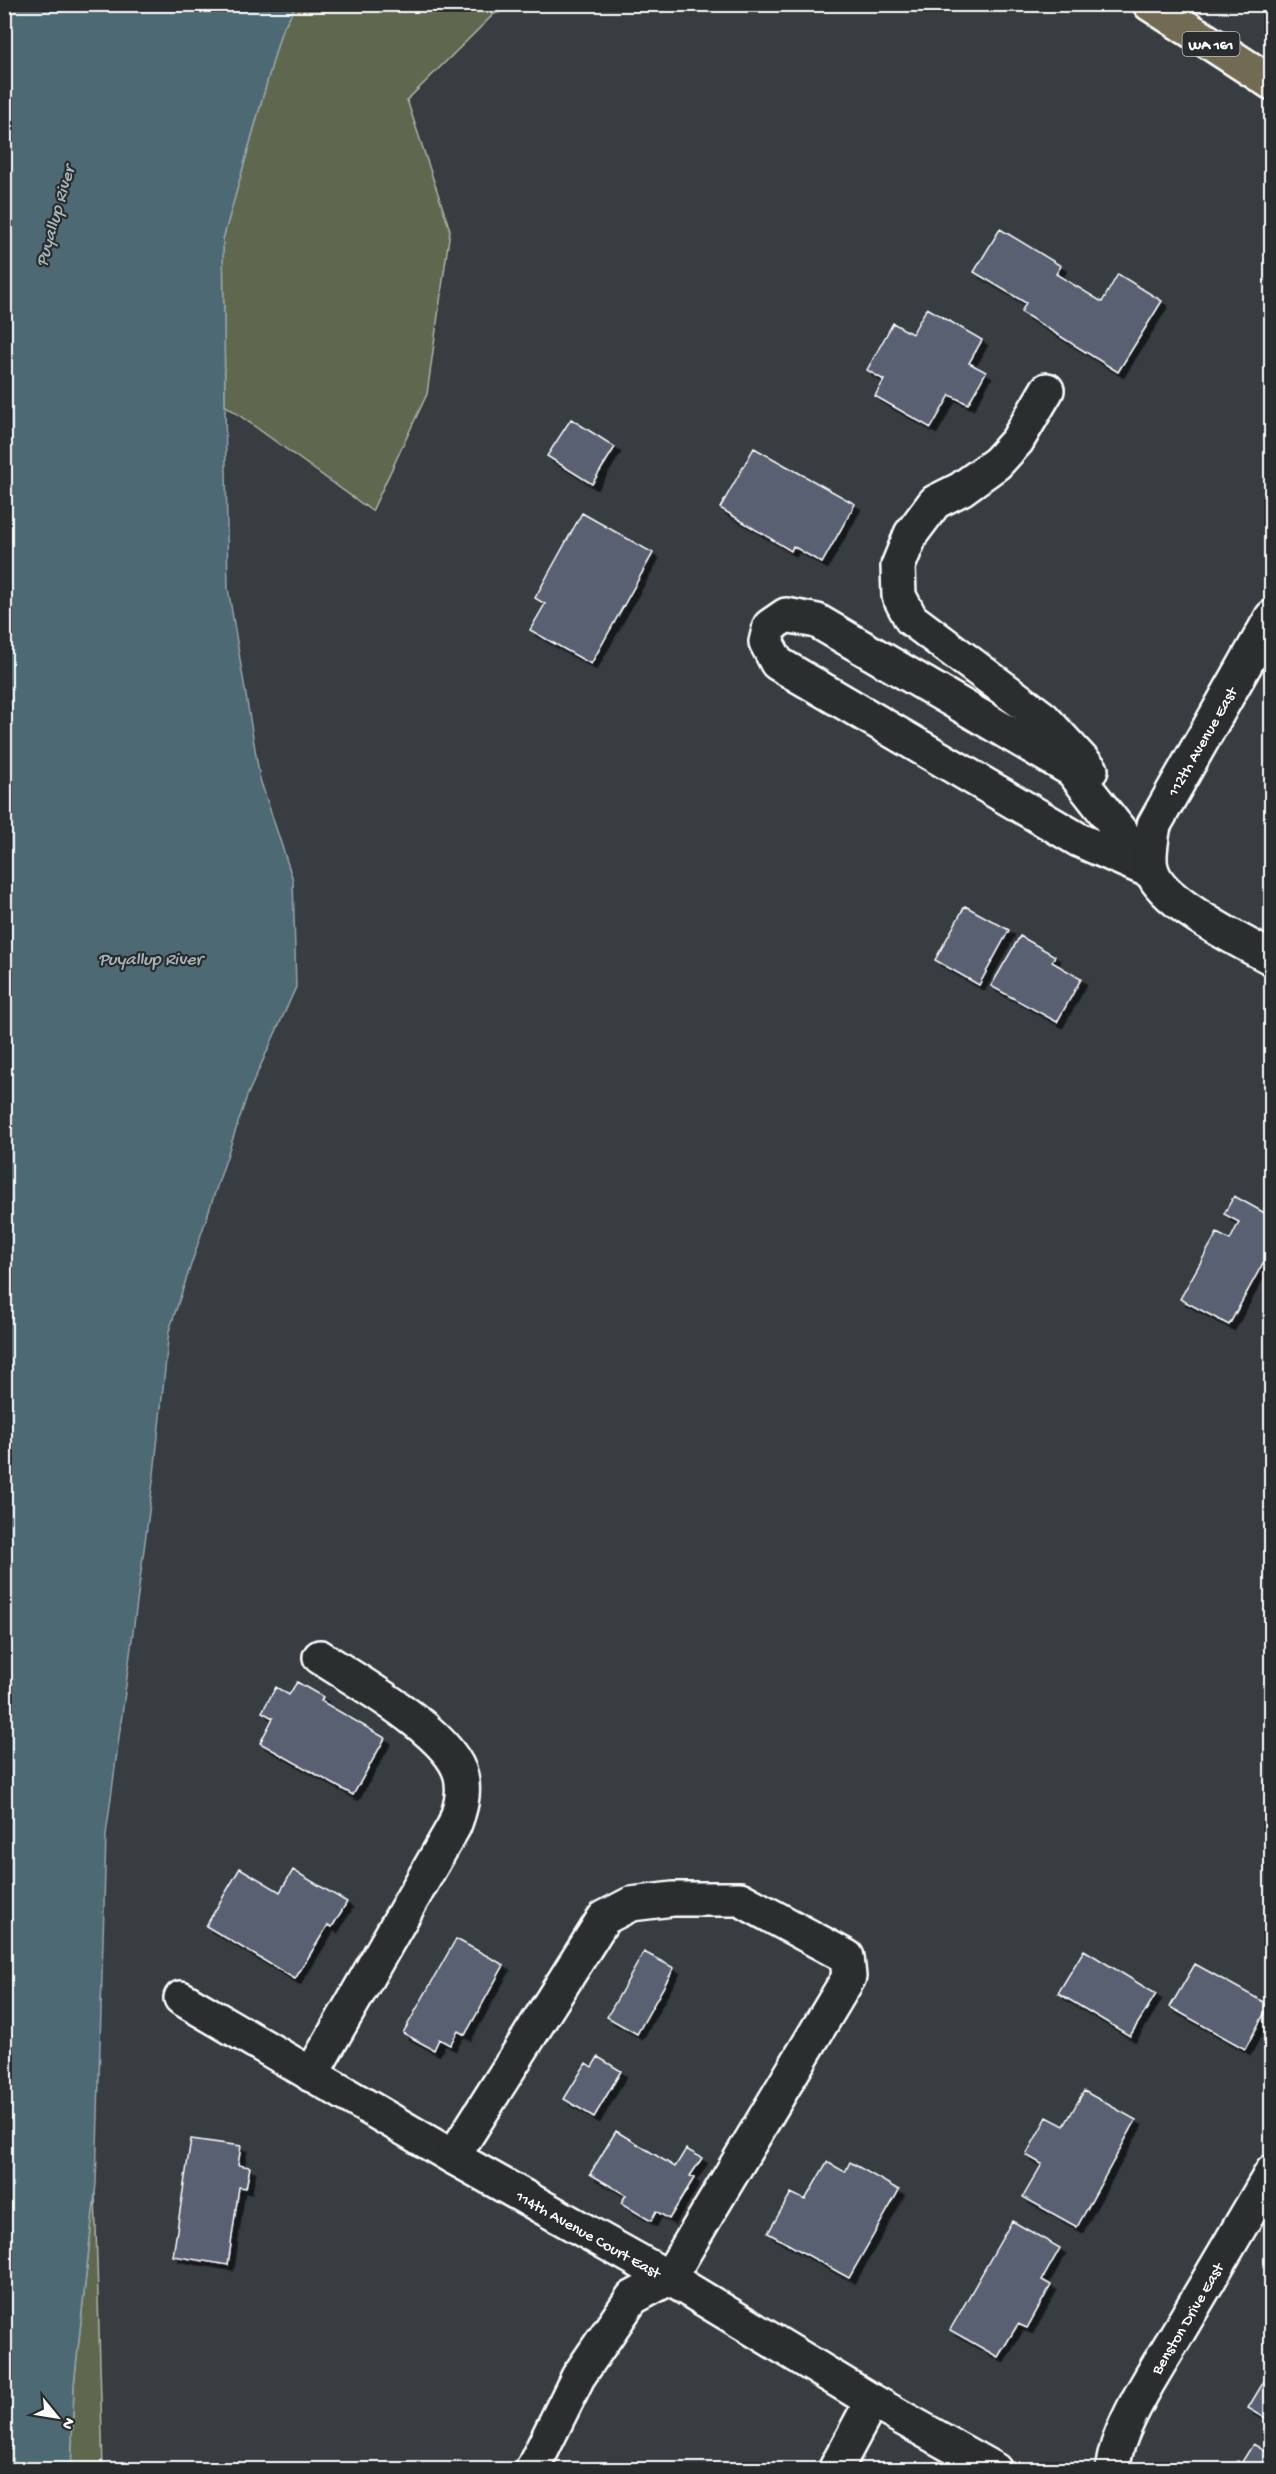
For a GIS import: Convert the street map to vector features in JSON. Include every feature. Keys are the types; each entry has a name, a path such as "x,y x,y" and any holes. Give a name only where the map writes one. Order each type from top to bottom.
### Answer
{"highway":[{"name":"WA 161","path":"1150,4 1272,83"}],"street":[{"path":"1047,390 1017,441 997,463 961,489 935,502 911,534 898,566 899,596 911,619 1043,718 1099,778 1106,813"},
{"path":"1152,872 1079,840 777,663 766,642 770,626 786,615 817,621 1072,770 1175,900 1197,916 1272,958"},
{"name":"112th Avenue East","path":"1152,872 1154,825 1272,617"},
{"path":"311,2075 454,1826 462,1804 460,1775 450,1756 431,1734 402,1711 320,1657"},
{"path":"453,2157 604,1917 631,1904 673,1899 740,1899 847,1957 849,1977 669,2278 632,2298 578,2377 532,2469"},
{"name":"114th Avenue Court East","path":"181,1998 453,2157 669,2278 872,2401 995,2469"},
{"name":"Benston Drive East","path":"1113,2469 1113,2461 1126,2426 1272,2172"},
{"path":"835,2469 872,2401"}],"green space":[{"path":"296,5 518,5 494,14 407,100 450,230 427,394 372,511 225,405 223,239 281,32"},
{"path":"95,2192 103,2469 71,2470 74,2385"}],"water":[{"name":"Puyallup River","path":"5,4 296,5 281,32 223,239 228,588 260,779 293,880 296,987 247,1096 169,1331 154,1474 106,1835 96,2184 74,2385 71,2470 4,2469"}],"building":[{"path":"1000,229 1061,266 1056,274 1102,302 1118,274 1162,301 1118,372 1021,312 1026,303 974,272"},
{"path":"927,308 982,340 969,363 986,372 968,404 950,395 931,428 875,396 884,380 867,370 893,323 912,334"},
{"path":"571,419 615,447 592,484 547,456"},
{"path":"754,448 855,504 822,563 793,546 791,551 720,508"},
{"path":"582,513 653,553 591,664 530,630 545,604 535,598"},
{"path":"965,906 1009,930 979,985 935,960"},
{"path":"1020,936 1055,956 1052,962 1081,979 1057,1022 991,986"},
{"path":"1234,1196 1272,1217 1272,1268 1263,1263 1229,1325 1180,1299 1217,1233 1230,1240 1239,1222 1224,1214"},
{"path":"297,1682 323,1697 321,1701 385,1738 353,1795 260,1743 273,1718 262,1712 276,1687 289,1695"},
{"path":"240,1868 280,1892 293,1870 347,1902 332,1927 328,1925 295,1979 206,1926"},
{"path":"456,1939 504,1965 465,2035 458,2031 450,2045 439,2039 434,2050 403,2033"},
{"path":"1084,1950 1156,1994 1130,2036 1058,1993"},
{"path":"644,1952 674,1968 637,2034 607,2017"},
{"path":"1195,1964 1269,2005 1245,2049 1170,2007"},
{"path":"598,2057 621,2071 594,2117 564,2099 586,2063 592,2067"},
{"path":"1084,2091 1136,2120 1077,2227 1023,2197 1042,2164 1026,2155 1047,2117 1064,2126"},
{"path":"616,2131 675,2167 686,2149 702,2158 690,2176 694,2178 669,2219 656,2211 651,2221 621,2203 626,2195 590,2174"},
{"path":"191,2139 241,2146 238,2165 250,2167 246,2188 239,2187 228,2265 173,2256"},
{"path":"827,2162 845,2172 850,2162 899,2190 849,2278 768,2233 791,2193 805,2200"},
{"path":"1012,2221 1060,2248 1042,2280 1051,2285 1027,2328 1018,2324 998,2357 950,2330"},
{"path":"1272,2368 1272,2422 1248,2408"},
{"path":"1253,2444 1272,2455 1272,2470 1228,2470 1232,2463 1239,2467"}]}
